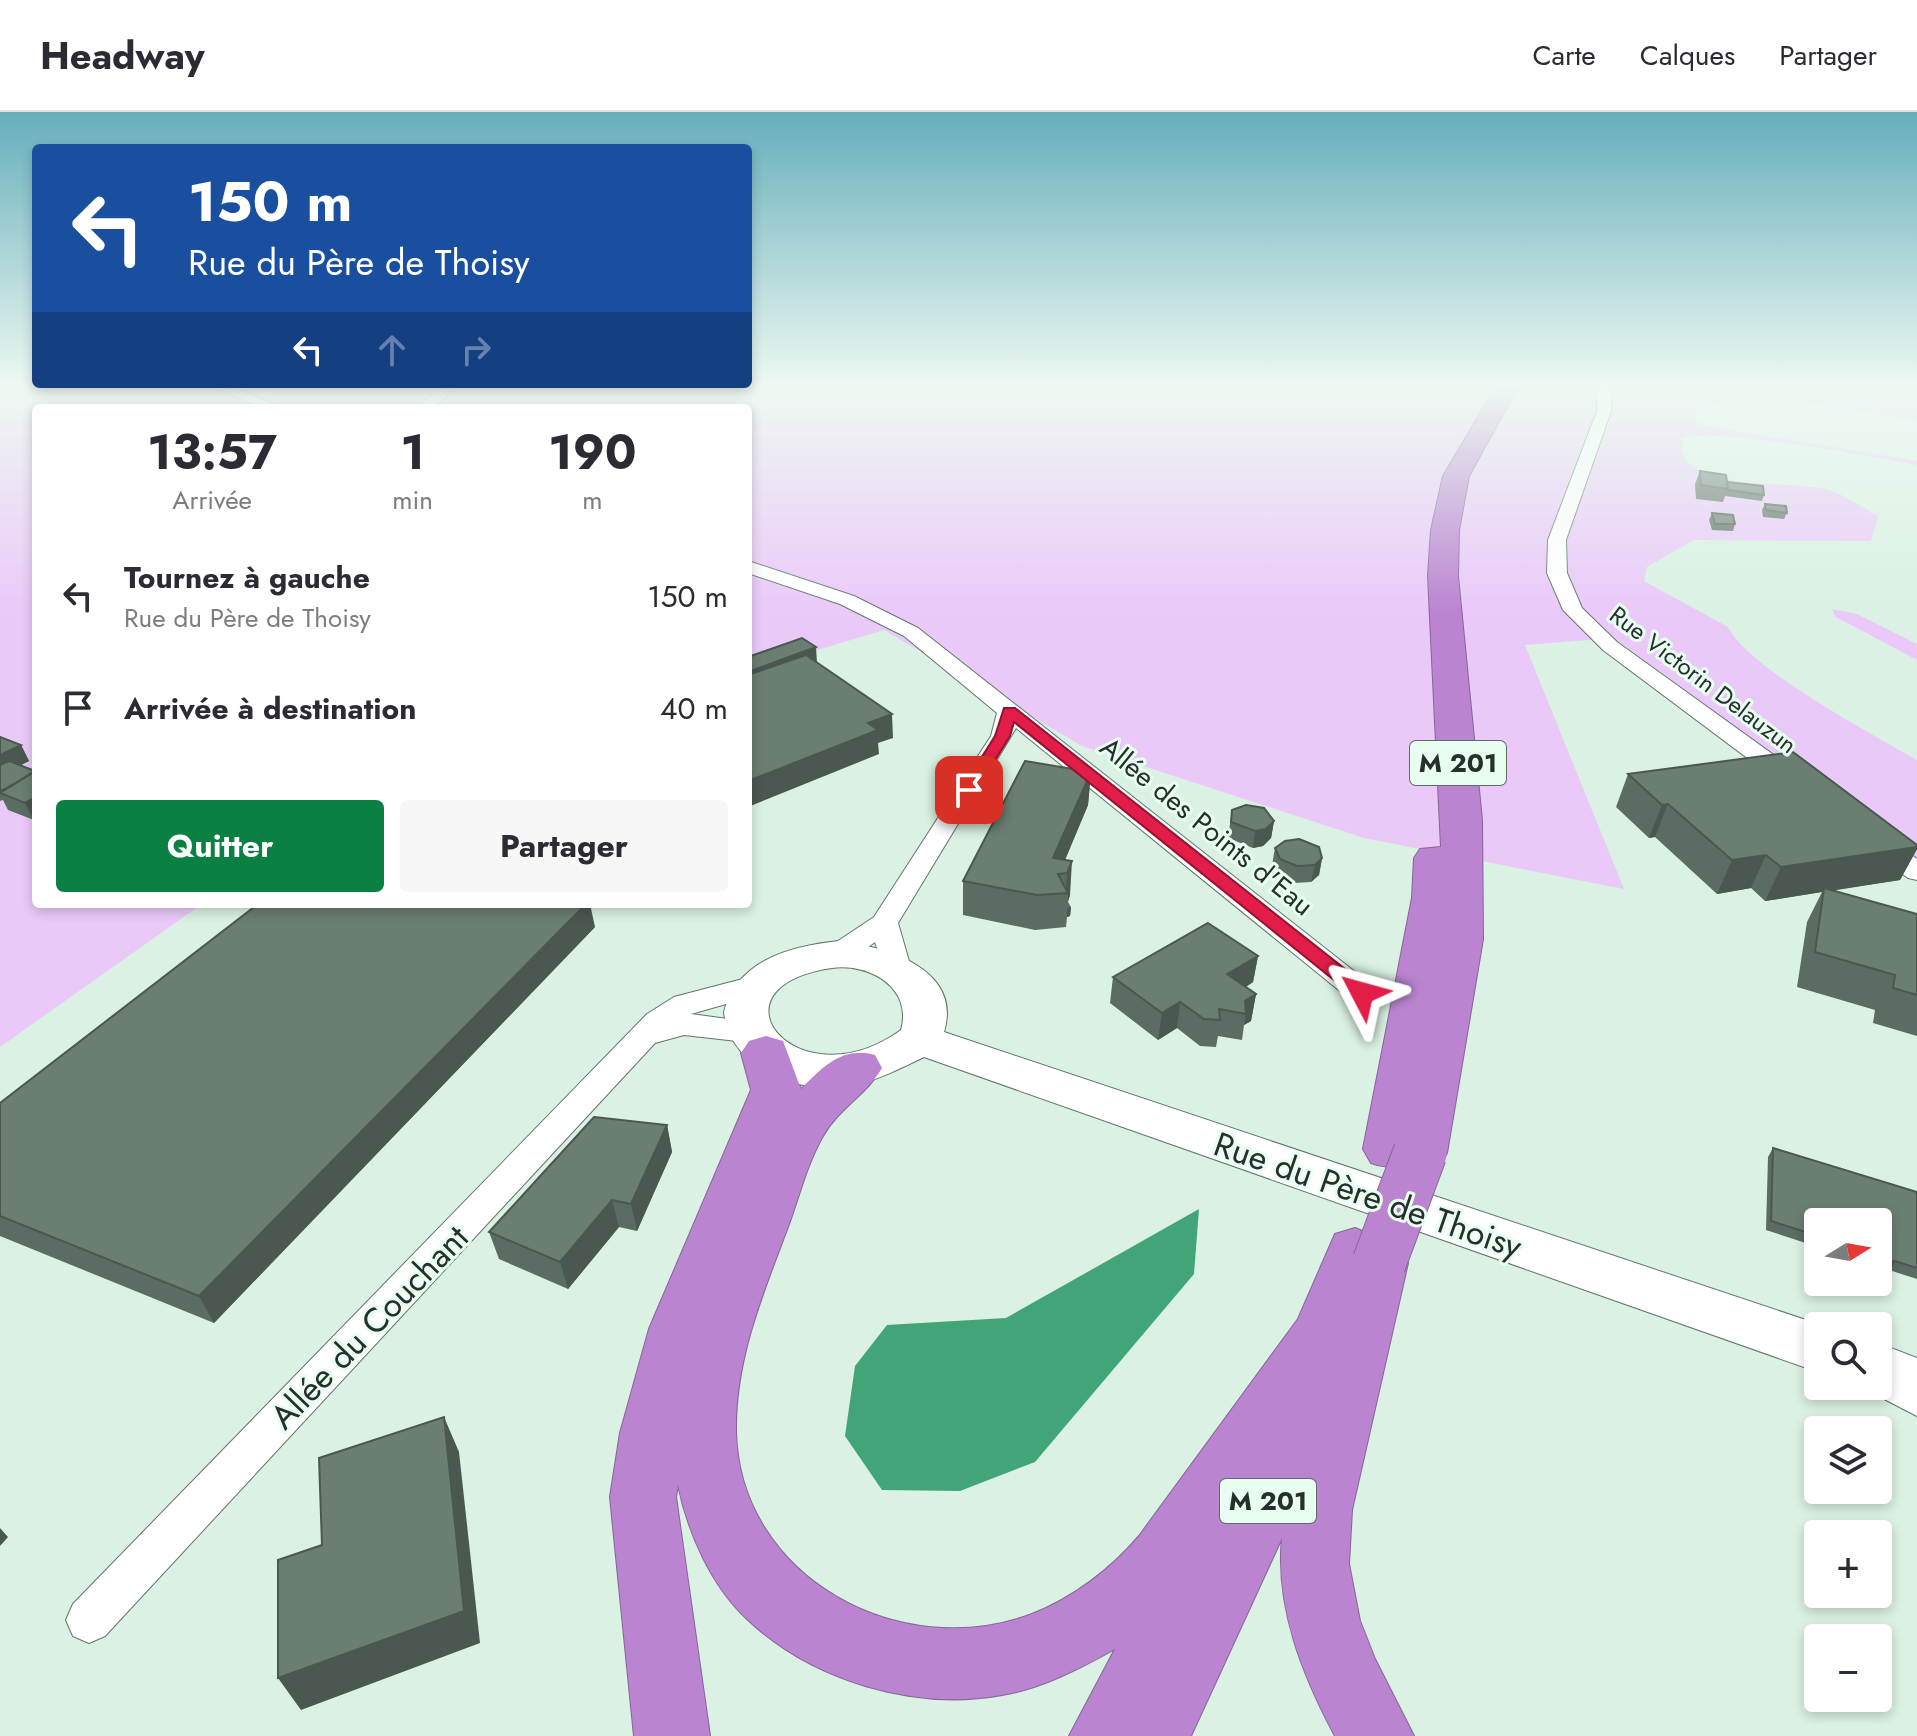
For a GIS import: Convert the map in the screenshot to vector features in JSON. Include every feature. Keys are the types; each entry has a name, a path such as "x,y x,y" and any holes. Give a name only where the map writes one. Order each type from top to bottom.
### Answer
{"highway":[{"name":"M 201","path":"1405,1151 1433,898 1433,721 1421,571 1425,519 1447,461"},
{"name":"M 201","path":"1151,1736 1258,1521 1367,1257 1405,1151 1461,939 1462,820 1443,576 1445,530 1456,476 1465,461"},
{"path":"672,1736 643,1497 652,1433 679,1329 776,1090 756,1042"},
{"path":"857,1068 829,1088 799,1127 712,1351 702,1414 706,1467 723,1528 754,1581 806,1624 866,1650 939,1663 1002,1659 1067,1636 1137,1590 1330,1323"},
{"name":"M 201","path":"1107,1736 1239,1498 1367,1257"},
{"path":"1367,1257 1318,1510 1314,1564 1324,1621 1346,1681 1376,1736"}],"main road":[{"path":"839,954 870,958 896,968 914,984 924,1002 926,1021 918,1039 891,1056 857,1068 825,1072 794,1067 756,1042 745,1008 758,985 783,967 839,954"},
{"name":"Rue du Père de Thoisy","path":"918,1039 1804,1343"}],"street":[{"name":"Rue Victorin Delauzun","path":"1586,461 1557,540 1557,573 1573,610 1610,646 1805,789"},
{"path":"752,570 847,600 911,632 1009,711 1003,736 884,923 839,954"},
{"name":"Allée des Points d'Eau","path":"1009,711 1362,993"},
{"path":"1867,835 1917,872"},
{"path":"884,923 896,968"},
{"name":"Allée du Couchant","path":"89,1620 658,1021 685,1004 758,985"},
{"path":"648,1035 683,1024 756,1042"}],"shaded area":[{"path":"0,461 32,461 32,908 196,908 0,1047"},
{"path":"752,461 1685,461 1700,471 1736,481 1829,490 1878,516 1871,541 1694,540 1647,567 1644,581 1728,627 1760,662 1785,681 1917,760 1917,859 1614,638 1525,645 1624,889 1364,838 1082,746 884,630 752,670"},
{"path":"1893,461 1917,461 1917,465"},
{"path":"1832,609 1857,614 1917,644 1917,660 1836,617"},
{"path":"1199,1209 1194,1274 1035,1462 960,1491 882,1490 845,1436 855,1366 887,1325 1006,1318"}],"building":[{"path":"1700,471 1726,475 1728,489 1701,485"},
{"path":"1727,482 1763,486 1764,495 1728,490"},
{"path":"1765,504 1786,506 1787,513 1766,510"},
{"path":"1712,513 1733,515 1735,524 1715,524"},
{"path":"802,638 816,647 752,671 752,656"},
{"path":"806,655 892,714 868,723 878,730 752,779 752,674"},
{"path":"0,737 21,745 0,755"},
{"path":"1793,752 1917,847 1781,867 1766,855 1732,860 1628,774"},
{"path":"9,761 32,770 32,773 0,791 0,765"},
{"path":"1025,761 1091,772 1053,858 1072,861 1067,873 1058,874 1068,893 1037,895 963,881"},
{"path":"32,773 32,799 25,803 0,793"},
{"path":"1246,805 1264,808 1274,821 1266,829 1255,831 1231,822 1232,810"},
{"path":"1299,839 1319,847 1322,858 1315,865 1297,866 1280,859 1275,848 1285,841"},
{"path":"1824,888 1917,914 1917,995 1893,988 1895,975 1815,952"},
{"path":"253,908 582,908 199,1296 0,1216 0,1103"},
{"path":"1208,923 1258,956 1227,974 1256,994 1245,1001 1246,1014 1219,1009 1220,1020 1204,1019 1180,1002 1162,1013 1113,977"},
{"path":"594,1117 667,1125 631,1204 612,1200 560,1262 489,1232"},
{"path":"1773,1148 1917,1192 1917,1268 1892,1262 1892,1208 1804,1208 1804,1232 1771,1221"},
{"path":"444,1417 464,1611 278,1678 278,1560 322,1545 319,1458"}],"route":[{"path":"969,790 1003,736 1009,711 1362,993"}]}
